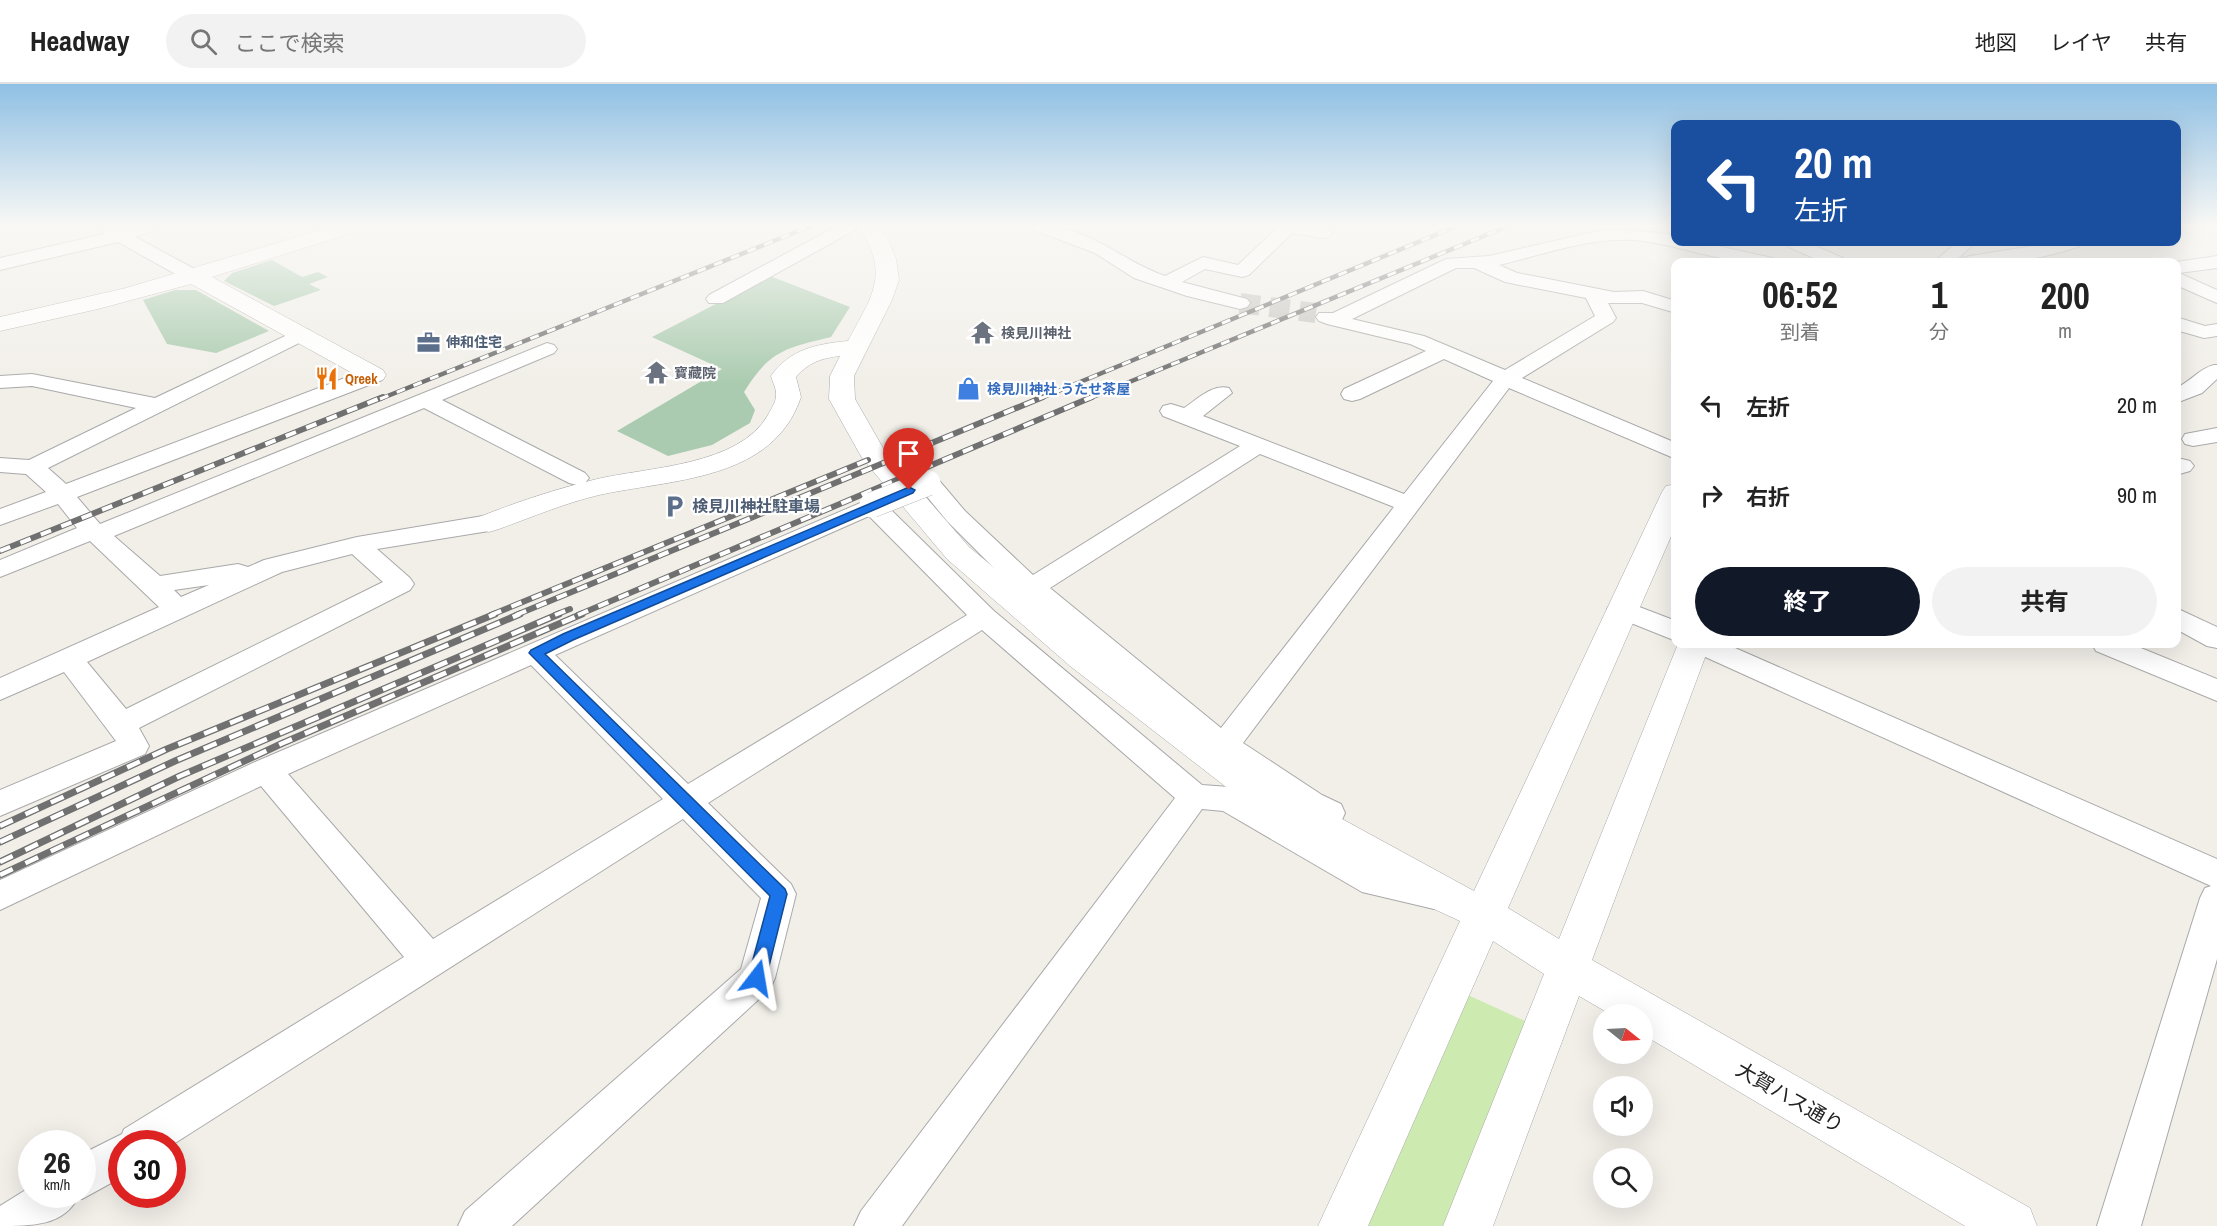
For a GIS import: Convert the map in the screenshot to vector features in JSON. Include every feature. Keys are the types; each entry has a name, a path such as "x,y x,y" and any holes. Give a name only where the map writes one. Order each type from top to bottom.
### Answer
{"street":[{"path":"0,324 127,296 187,279"},
{"path":"199,279 374,375"},
{"path":"716,299 752,279"},
{"name":"大賀ハス通り","path":"888,279 842,376 842,399 872,452 958,553 1082,658 1252,787 1448,897 1485,914 1569,968 2012,1226"},
{"path":"1155,279 1239,303"},
{"path":"1165,283 1172,279"},
{"path":"1414,279 1325,317 1353,328 1417,340 1671,450"},
{"path":"1518,279 1614,298 1643,297 1671,305"},
{"path":"2181,280 2217,297"},
{"path":"1224,746 1505,379 1606,318 1594,295"},
{"path":"2181,325 2204,332 2217,330"},
{"path":"0,465 33,467 302,334"},
{"path":"154,585 273,566 357,544 489,523 545,501 600,487 707,466 741,452 765,436 780,420 789,394 783,376 795,362 815,352 856,348"},
{"path":"0,569 547,349"},
{"path":"1352,394 1444,351"},
{"path":"2181,394 2194,388 2214,371"},
{"path":"0,518 374,375"},
{"path":"0,382 32,380 156,405"},
{"path":"1221,393 1179,414 1408,504"},
{"path":"424,399 577,478"},
{"path":"2193,440 2217,435"},
{"path":"1034,587 1256,446"},
{"path":"33,467 62,494 95,532 154,585 177,610"},
{"path":"0,896 266,770 872,505 928,483 983,544 1202,731 1311,804 1392,847 1448,897"},
{"path":"1343,1226 1671,503"},
{"path":"872,505 984,616 1194,796 1229,799 1374,882 1448,897"},
{"path":"121,724 401,584 357,544"},
{"path":"0,690 273,566"},
{"path":"1621,609 1671,630"},
{"path":"159,1130 984,616"},
{"path":"2181,620 2217,639"},
{"path":"1468,1226 1692,648"},
{"path":"1711,648 2217,874"},
{"path":"2115,648 2217,692"},
{"path":"480,1226 757,978 779,894 536,653"},
{"path":"0,804 134,746 121,724 69,658"},
{"path":"266,770 429,960"},
{"path":"876,1226 1194,796"},
{"path":"2119,1226 2214,918"},
{"path":"7,1226 36,1208"}],"green space":[{"path":"322,279 309,284 321,290 274,306 224,281"},
{"path":"764,279 778,279 850,307 831,337 791,348 780,353 762,367 744,392 755,410 750,423 712,445 668,456 617,431 722,369 652,337"},
{"path":"175,290 196,290 269,331 216,353 167,344 143,300"},
{"path":"1468,995 1527,1022 1447,1226 1366,1226"}],"tunnel":[{"path":"1240,303 1316,313"}],"railway":[{"path":"380,399 678,279"},
{"path":"1039,399 1328,279"},
{"path":"1088,399 1379,279"},
{"path":"0,551 383,397"},
{"path":"516,615 1043,397"},
{"path":"578,615 1092,397"},
{"path":"491,615 868,460"},
{"path":"555,615 570,609"},
{"path":"0,826 167,749 495,614"},
{"path":"0,842 175,761 520,614"},
{"path":"0,862 180,776 559,614"},
{"path":"0,875 283,743 582,614"}],"place":[{"name":"検見川神社","path":"983,333"},
{"name":"伸和住宅","path":"428,342"},
{"name":"寳藏院","path":"656,373"},
{"name":"Qreek","path":"327,379"},
{"name":"検見川神社 うたせ茶屋","path":"969,389"},
{"name":"検見川神社駐車場","path":"674,506"}],"route":[{"path":"757,978 779,894 536,653 568,637 909,490"}]}
